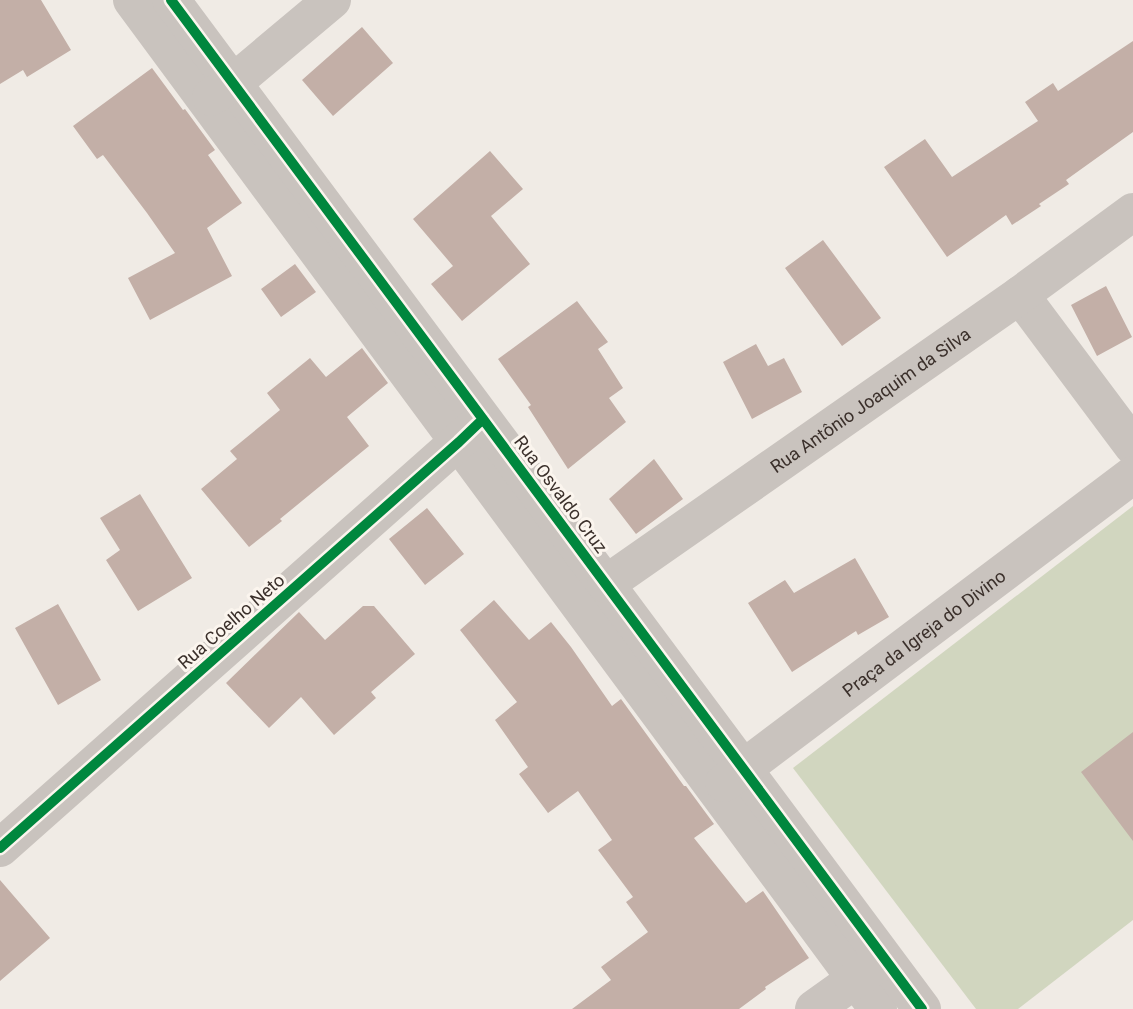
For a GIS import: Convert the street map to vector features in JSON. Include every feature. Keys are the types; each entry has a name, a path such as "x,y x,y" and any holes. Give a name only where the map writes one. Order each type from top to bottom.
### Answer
{"street":[{"name":"Rua Osvaldo Cruz","path":"132,0 220,92 729,778 883,993"},
{"name":"Rua Osvaldo Cruz","path":"171,0 220,92"},
{"path":"220,92 332,0"},
{"name":"Rua Antônio Joaquim da Silva","path":"606,584 1020,295 1133,212"},
{"path":"1020,295 1133,446"},
{"name":"Rua Osvaldo Cruz","path":"471,431 606,584 729,778"},
{"name":"Rua Coelho Neto","path":"0,848 471,431"},
{"name":"Praça da Igreja do Divino","path":"729,778 1133,475"},
{"path":"814,1009 883,993"}],"green space":[{"path":"1133,506 1133,920 1018,1009 976,1009 793,768"}],"building":[{"path":"0,0 41,0 71,50 27,77 23,70 0,84"},
{"path":"362,27 393,63 333,116 302,80"},
{"path":"1133,41 1133,132 1066,180 1069,184 1039,204 1041,206 1012,225 1006,215 947,257 884,167 925,139 952,177 1038,121 1025,102 1053,83 1058,91"},
{"path":"152,68 215,150 208,155 242,203 207,228 232,276 150,320 128,278 175,253 103,155 97,159 73,126"},
{"path":"490,151 523,189 491,216 530,264 462,321 431,284 453,266 413,219"},
{"path":"823,240 881,318 842,346 785,268"},
{"path":"295,264 316,292 281,317 261,289"},
{"path":"1106,286 1132,337 1097,356 1071,305"},
{"path":"577,301 608,342 598,349 623,388 609,398 626,422 568,469 528,407 531,405 498,359"},
{"path":"756,344 768,366 784,358 802,392 752,419 723,362"},
{"path":"362,348 388,383 347,417 369,446 249,547 201,489 237,459 230,451 280,410 267,393 310,358 326,377"},
{"path":"654,459 683,499 636,534 609,499"},
{"path":"140,494 192,578 138,611 106,560 120,550 100,518"},
{"path":"427,508 464,554 425,585 389,539"},
{"path":"855,558 889,617 858,635 856,631 792,672 748,603 785,580 794,593"},
{"path":"494,600 529,640 551,622 612,706 621,699 714,824 694,838 746,903 763,891 809,958 765,987 766,989 739,1009 572,1009 611,980 601,967 648,932 626,902 633,897 598,850 612,840 578,791 548,813 519,774 528,767 495,720 517,702 460,630"},
{"path":"58,604 101,680 58,705 15,628"},
{"path":"363,606 374,606 415,654 371,692 376,698 334,735 301,697 269,728 226,683 299,612 325,640"},
{"path":"1133,732 1133,841 1081,772"},
{"path":"0,880 50,938 0,981"}],"cycle path":[{"path":"171,0 922,1009"},
{"path":"0,848 483,419"}]}
